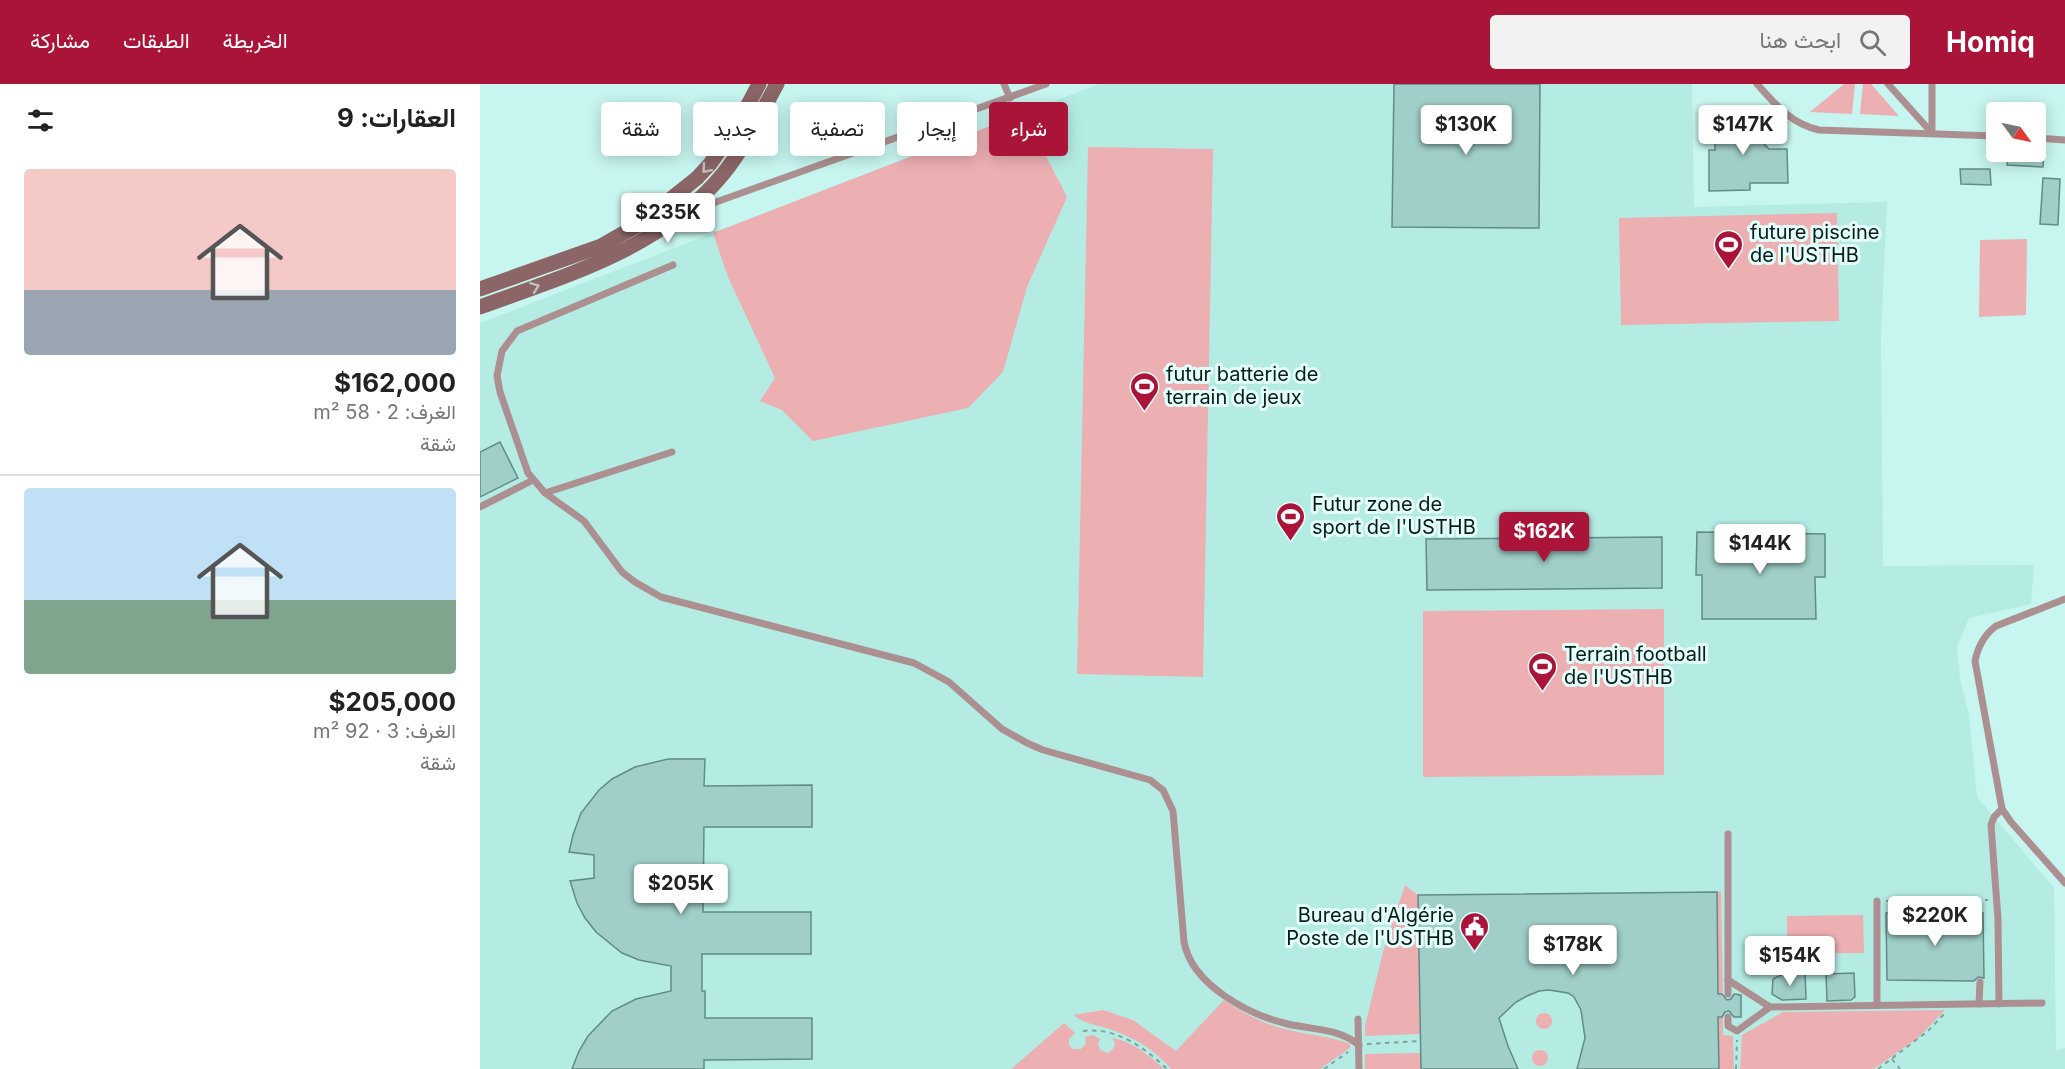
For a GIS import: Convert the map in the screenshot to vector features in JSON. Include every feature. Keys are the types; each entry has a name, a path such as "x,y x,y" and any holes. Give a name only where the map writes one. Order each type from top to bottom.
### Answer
{"main road":[{"path":"480,289 601,246 638,225 697,178 710,164 734,131 759,84"},
{"path":"480,307 605,261 644,241 681,215 709,190 736,158 777,84"}],"lane":[{"path":"1004,84 1010,98"},
{"path":"681,215 1046,84"},
{"path":"1757,84 1784,114 1808,127 1819,130 1986,136"},
{"path":"1888,84 1932,133"},
{"path":"1932,84 1932,133"},
{"path":"2046,139 2065,140"},
{"path":"673,265 517,332 506,344 499,359 498,384 528,473 545,494 584,521 622,572 661,597 914,663 949,682 991,720 1027,743 1043,750 1150,780 1163,790 1173,811 1184,942 1188,957 1196,969 1227,997 1251,1011 1290,1025 1343,1034 1359,1045"},
{"path":"545,494 672,452"},
{"path":"480,507 533,480"},
{"path":"2065,598 1996,626 1984,638 1976,653 1975,670 2002,809 2065,883"},
{"path":"1999,1004 1997,899 1991,825 1994,817 2002,809"},
{"path":"1728,834 1728,994"},
{"path":"1877,1005 1878,901"},
{"path":"1728,980 1770,1007 2042,1003"},
{"path":"1979,1004 1980,982"},
{"path":"1728,1017 1728,1026 1737,1031 1770,1007"},
{"path":"1358,1019 1359,1069"}],"path":[{"path":"1878,901 1997,899"},
{"path":"1878,1069 1928,1031 1951,1004"},
{"path":"1083,1030 1095,1029 1111,1032 1125,1038 1147,1051 1167,1069"},
{"path":"1736,1069 1737,1031"},
{"path":"1324,1069 1359,1045 1420,1041"},
{"path":"1892,1059 1900,1069"}],"shaded area":[{"path":"1099,84 1692,84 1694,207 1887,202 1881,337 1883,566 2034,565 2031,604 1969,618 1957,647 1960,679 1969,715 1977,797 2054,888 2056,1050 2065,1048 2065,1069 480,1069 480,323 913,156 977,156 977,131 989,126 989,156 1068,156 1068,102 1052,102"},
{"path":"1844,84 1855,84 1852,114 1810,112"},
{"path":"1863,84 1871,84 1899,116 1860,114"},
{"path":"989,127 989,156 1046,156 1067,197 1027,287 1003,372 968,408 813,441 782,410 760,401 775,378 728,277 713,233 913,156 977,156 977,131"},
{"name":"futur batterie de terrain de jeux","path":"1088,147 1213,149 1203,677 1077,674"},
{"name":"future piscine de l'USTHB","path":"1837,213 1839,321 1621,325 1619,218"},
{"path":"2027,239 2026,315 1979,317 1980,240"},
{"name":"Terrain football de l'USTHB","path":"1664,609 1664,775 1423,777 1423,611"},
{"path":"1405,885 1418,895 1420,1034 1365,1036 1365,1026 1384,948"},
{"path":"1721,891 1723,994 1718,994 1717,892"},
{"path":"1863,915 1864,953 1787,954 1787,916"},
{"path":"1224,1000 1263,1022 1342,1041 1350,1044 1350,1048 1320,1069 1171,1069 1159,1056 1137,1041 1073,1015 1103,1010 1133,1020 1176,1051"},
{"path":"1945,1010 1919,1037 1874,1069 1740,1069 1742,1035 1783,1012"},
{"path":"1544,1013 1552,1021 1544,1029 1536,1021"},
{"path":"1718,1017 1723,1017 1723,1035 1733,1036 1734,1069 1719,1069"},
{"path":"1064,1023 1075,1033 1069,1039 1069,1045 1073,1049 1081,1049 1086,1043 1085,1037 1093,1035 1100,1039 1098,1044 1100,1050 1108,1053 1114,1048 1115,1043 1112,1038 1134,1046 1164,1069 1011,1069"},
{"path":"1540,1050 1548,1058 1540,1066 1532,1058"},
{"path":"1420,1053 1421,1069 1365,1069 1365,1054"}],"building":[{"path":"1394,84 1540,84 1539,228 1392,227"},
{"path":"1750,112 1750,130 1757,137 1763,137 1764,144 1769,149 1787,149 1788,183 1750,183 1750,190 1709,191 1709,150 1715,150 1715,114"},
{"path":"2007,162 2043,162 2043,167 2007,165"},
{"path":"1960,169 1990,169 1991,185 1961,184"},
{"path":"2043,178 2060,179 2058,225 2040,224"},
{"path":"500,442 518,478 480,497 480,452"},
{"path":"1697,532 1825,534 1825,577 1815,577 1816,619 1702,619 1702,575 1696,575"},
{"path":"1662,537 1662,588 1427,590 1426,539"},
{"path":"668,759 705,759 704,786 812,785 812,827 704,827 703,912 811,912 811,954 702,954 702,991 705,991 705,1018 812,1018 812,1059 704,1060 704,1069 572,1069 588,1036 612,1011 636,999 671,991 671,966 639,960 622,953 596,932 585,918 570,881 594,878 594,855 569,852 581,813 599,790 612,779 635,767"},
{"path":"1717,892 1718,994 1722,994 1727,1000 1731,999 1734,994 1741,995 1741,1017 1734,1017 1729,1011 1725,1012 1722,1017 1718,1017 1719,1069 1577,1069 1585,1038 1581,1010 1574,997 1568,993 1549,990 1539,991 1516,1002 1499,1018 1518,1069 1421,1069 1418,895"},
{"path":"1886,913 1983,913 1984,978 1978,977 1974,981 1887,980"},
{"path":"1805,973 1806,999 1782,1000 1772,994 1773,979 1783,974"},
{"path":"1854,973 1855,997 1851,1000 1827,1001 1826,974"}],"place":[{"name":"future piscine de l'USTHB","path":"1729,270"},
{"name":"futur batterie de terrain de jeux","path":"1145,412"},
{"name":"Futur zone de sport de l'USTHB","path":"1291,542"},
{"name":"Terrain football de l'USTHB","path":"1543,692"},
{"name":"Bureau d'Algérie Poste de l'USTHB","path":"1475,952"}]}
